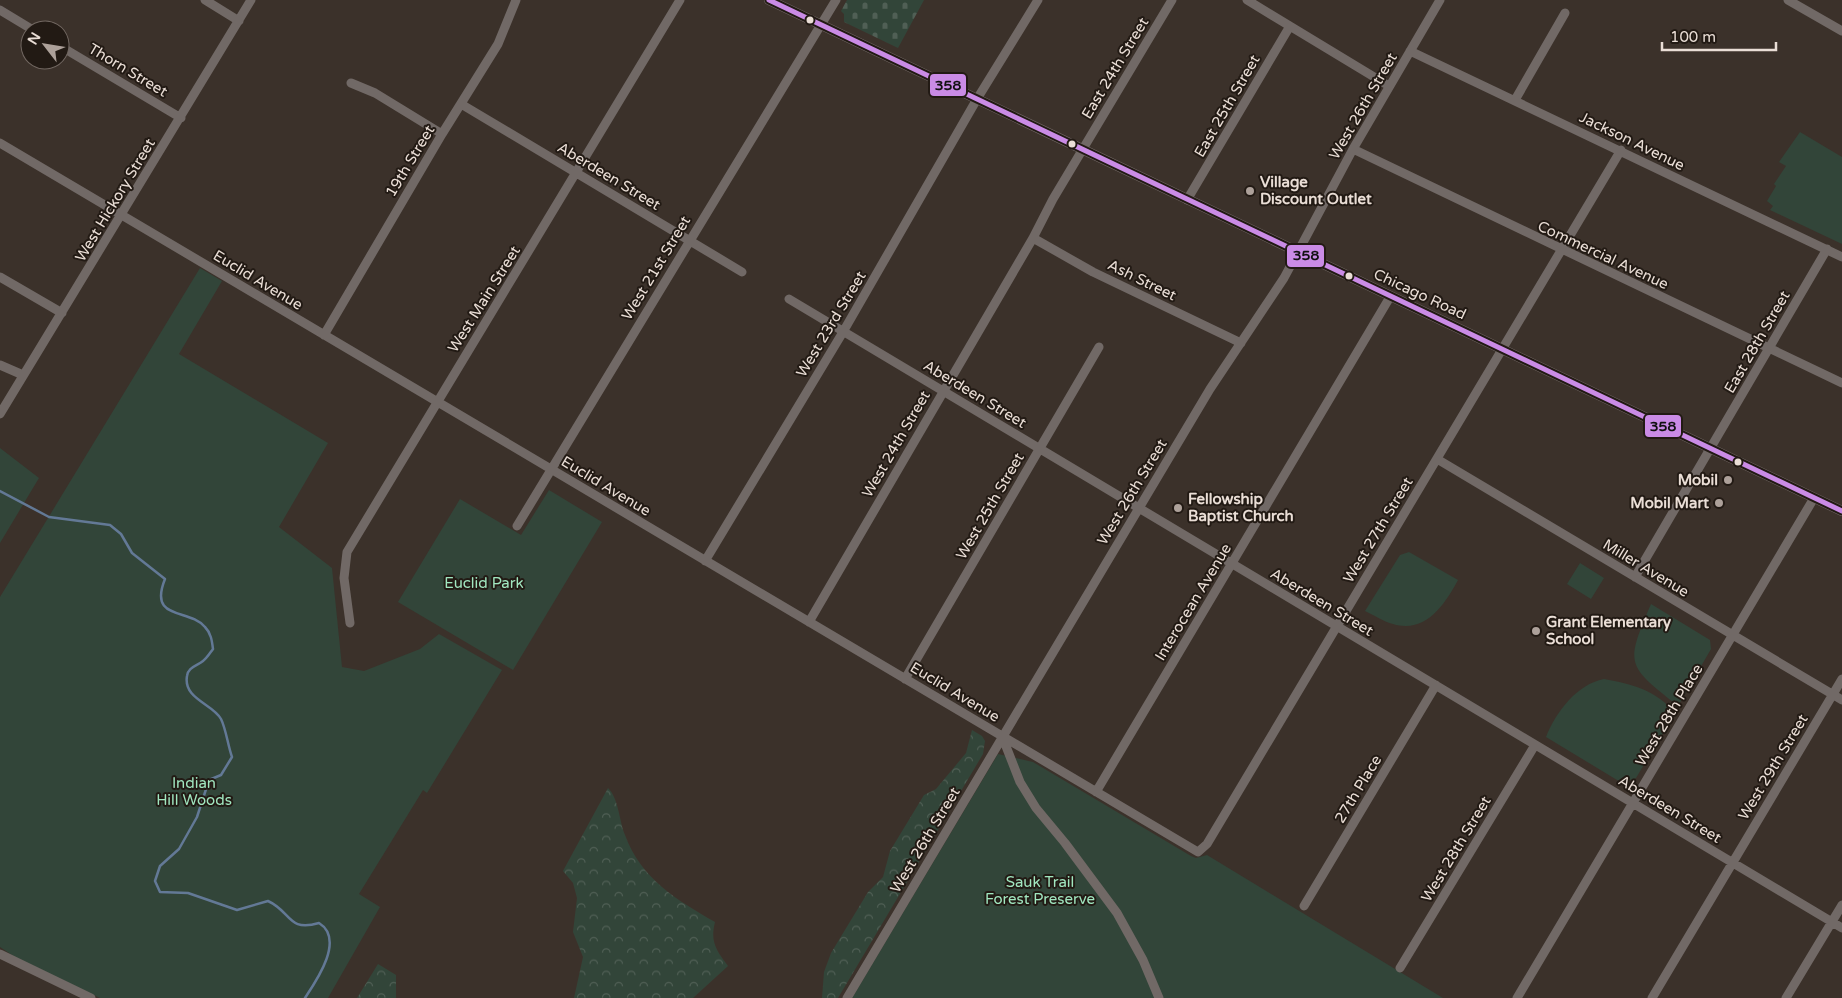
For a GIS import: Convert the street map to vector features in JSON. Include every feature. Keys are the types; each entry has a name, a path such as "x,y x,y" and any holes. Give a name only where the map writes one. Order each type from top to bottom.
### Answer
{"main road":[{"name":"Chicago Road","path":"769,0 1842,511"}],"street":[{"path":"205,0 239,21"},
{"name":"West Hickory Street","path":"0,414 251,0"},
{"name":"19th Street","path":"324,335 442,134 498,44 516,0"},
{"name":"West Main Street","path":"350,622 344,578 347,552 577,174 680,0"},
{"name":"West 21st Street","path":"517,526 836,0"},
{"name":"West 23rd Street","path":"705,561 844,332 977,100 1038,0"},
{"name":"East 24th Street","path":"1083,150 1172,0"},
{"path":"1247,0 1389,86"},
{"name":"West 26th Street","path":"847,998 1210,389 1271,301 1352,149 1440,0"},
{"path":"1788,0 1842,31"},
{"path":"0,10 20,22"},
{"path":"1515,100 1565,13"},
{"name":"East 25th Street","path":"1187,200 1290,26"},
{"name":"Jackson Avenue","path":"1410,51 1842,256"},
{"name":"Thorn Street","path":"70,52 181,118"},
{"path":"351,83 375,93 442,134"},
{"name":"Aberdeen Street","path":"461,104 742,272"},
{"name":"Euclid Avenue","path":"0,143 1198,852"},
{"name":"Commercial Avenue","path":"1352,149 1842,383"},
{"name":"West 24th Street","path":"808,622 1083,150"},
{"name":"West 27th Street","path":"1198,852 1207,844 1621,150"},
{"name":"Ash Street","path":"1033,238 1093,272 1241,343"},
{"name":"East 28th Street","path":"1711,448 1827,249"},
{"path":"0,277 62,313"},
{"name":"Interocean Avenue","path":"1096,792 1390,297"},
{"name":"Aberdeen Street","path":"789,299 1842,928"},
{"name":"West 25th Street","path":"904,678 1099,347"},
{"path":"0,366 23,374"},
{"path":"1635,577 1711,448"},
{"name":"Miller Avenue","path":"1437,459 1842,700"},
{"name":"West 28th Place","path":"1517,998 1814,498"},
{"name":"West 29th Street","path":"1652,998 1842,679"},
{"name":"27th Place","path":"1304,906 1436,686"},
{"path":"1002,736 1020,782 1036,808 1065,842 1117,913 1143,960 1159,998"},
{"name":"West 28th Street","path":"1400,968 1535,745"},
{"path":"1786,998 1842,905"},
{"path":"0,954 91,998"}],"green space":[{"path":"847,0 924,0 898,48 844,22 844,14 841,11"},
{"path":"1800,132 1842,157 1842,244 1770,210 1773,206 1767,201 1776,186 1774,184 1786,166 1779,162"},
{"name":"Indian Hill Woods","path":"200,268 222,281 179,354 328,443 279,527 332,568 342,667 364,671 420,649 439,634 502,670 427,793 423,790 359,894 380,907 328,998 100,998 15,957 0,947 0,597"},
{"path":"0,448 39,478 0,543"},
{"name":"Euclid Park","path":"549,490 602,522 513,670 398,602 460,499 521,535"},
{"path":"1409,552 1458,580 1447,598 1433,615 1415,625 1405,626 1390,623 1365,611 1400,555"},
{"path":"1580,563 1604,578 1591,599 1567,584"},
{"path":"1651,604 1710,640 1711,649 1678,706 1648,681 1640,672 1635,662 1634,652 1637,640"},
{"path":"1604,679 1624,683 1652,693 1675,713 1636,778 1622,783 1546,737 1555,718 1576,693 1594,682"},
{"path":"972,730 982,736 985,741 983,754 838,998 822,998 824,972 831,953 868,892 883,877 890,851 924,795 936,789 966,753"},
{"name":"Sauk Trail Forest Preserve","path":"998,754 1033,762 1191,856 1196,858 1207,855 1443,998 852,998"},
{"path":"608,788 617,804 625,835 640,864 662,887 715,922 713,935 715,946 728,966 693,998 574,998 583,957 573,932 577,898 573,883 563,871"},
{"path":"378,964 396,975 396,998 357,998"}],"waterway":[{"path":"0,491 49,517 110,525 121,534 132,553 165,579 161,592 162,602 166,608 198,621 209,632 213,649 201,663 189,671 187,684 194,696 212,709 221,719 232,757 221,775 209,780 197,817 179,849 160,866 155,881 160,892 188,893 237,910 268,901 276,905 295,923 301,925 319,923 326,930 329,939 329,949 322,971 305,998"}],"transit line":[{"name":"358","path":"769,0 1842,511"}],"place":[{"name":"Village Discount Outlet","path":"1250,191"},
{"name":"Mobil","path":"1728,480"},
{"name":"Mobil Mart","path":"1719,503"},
{"name":"Fellowship Baptist Church","path":"1178,508"},
{"name":"Grant Elementary School","path":"1536,631"}]}
